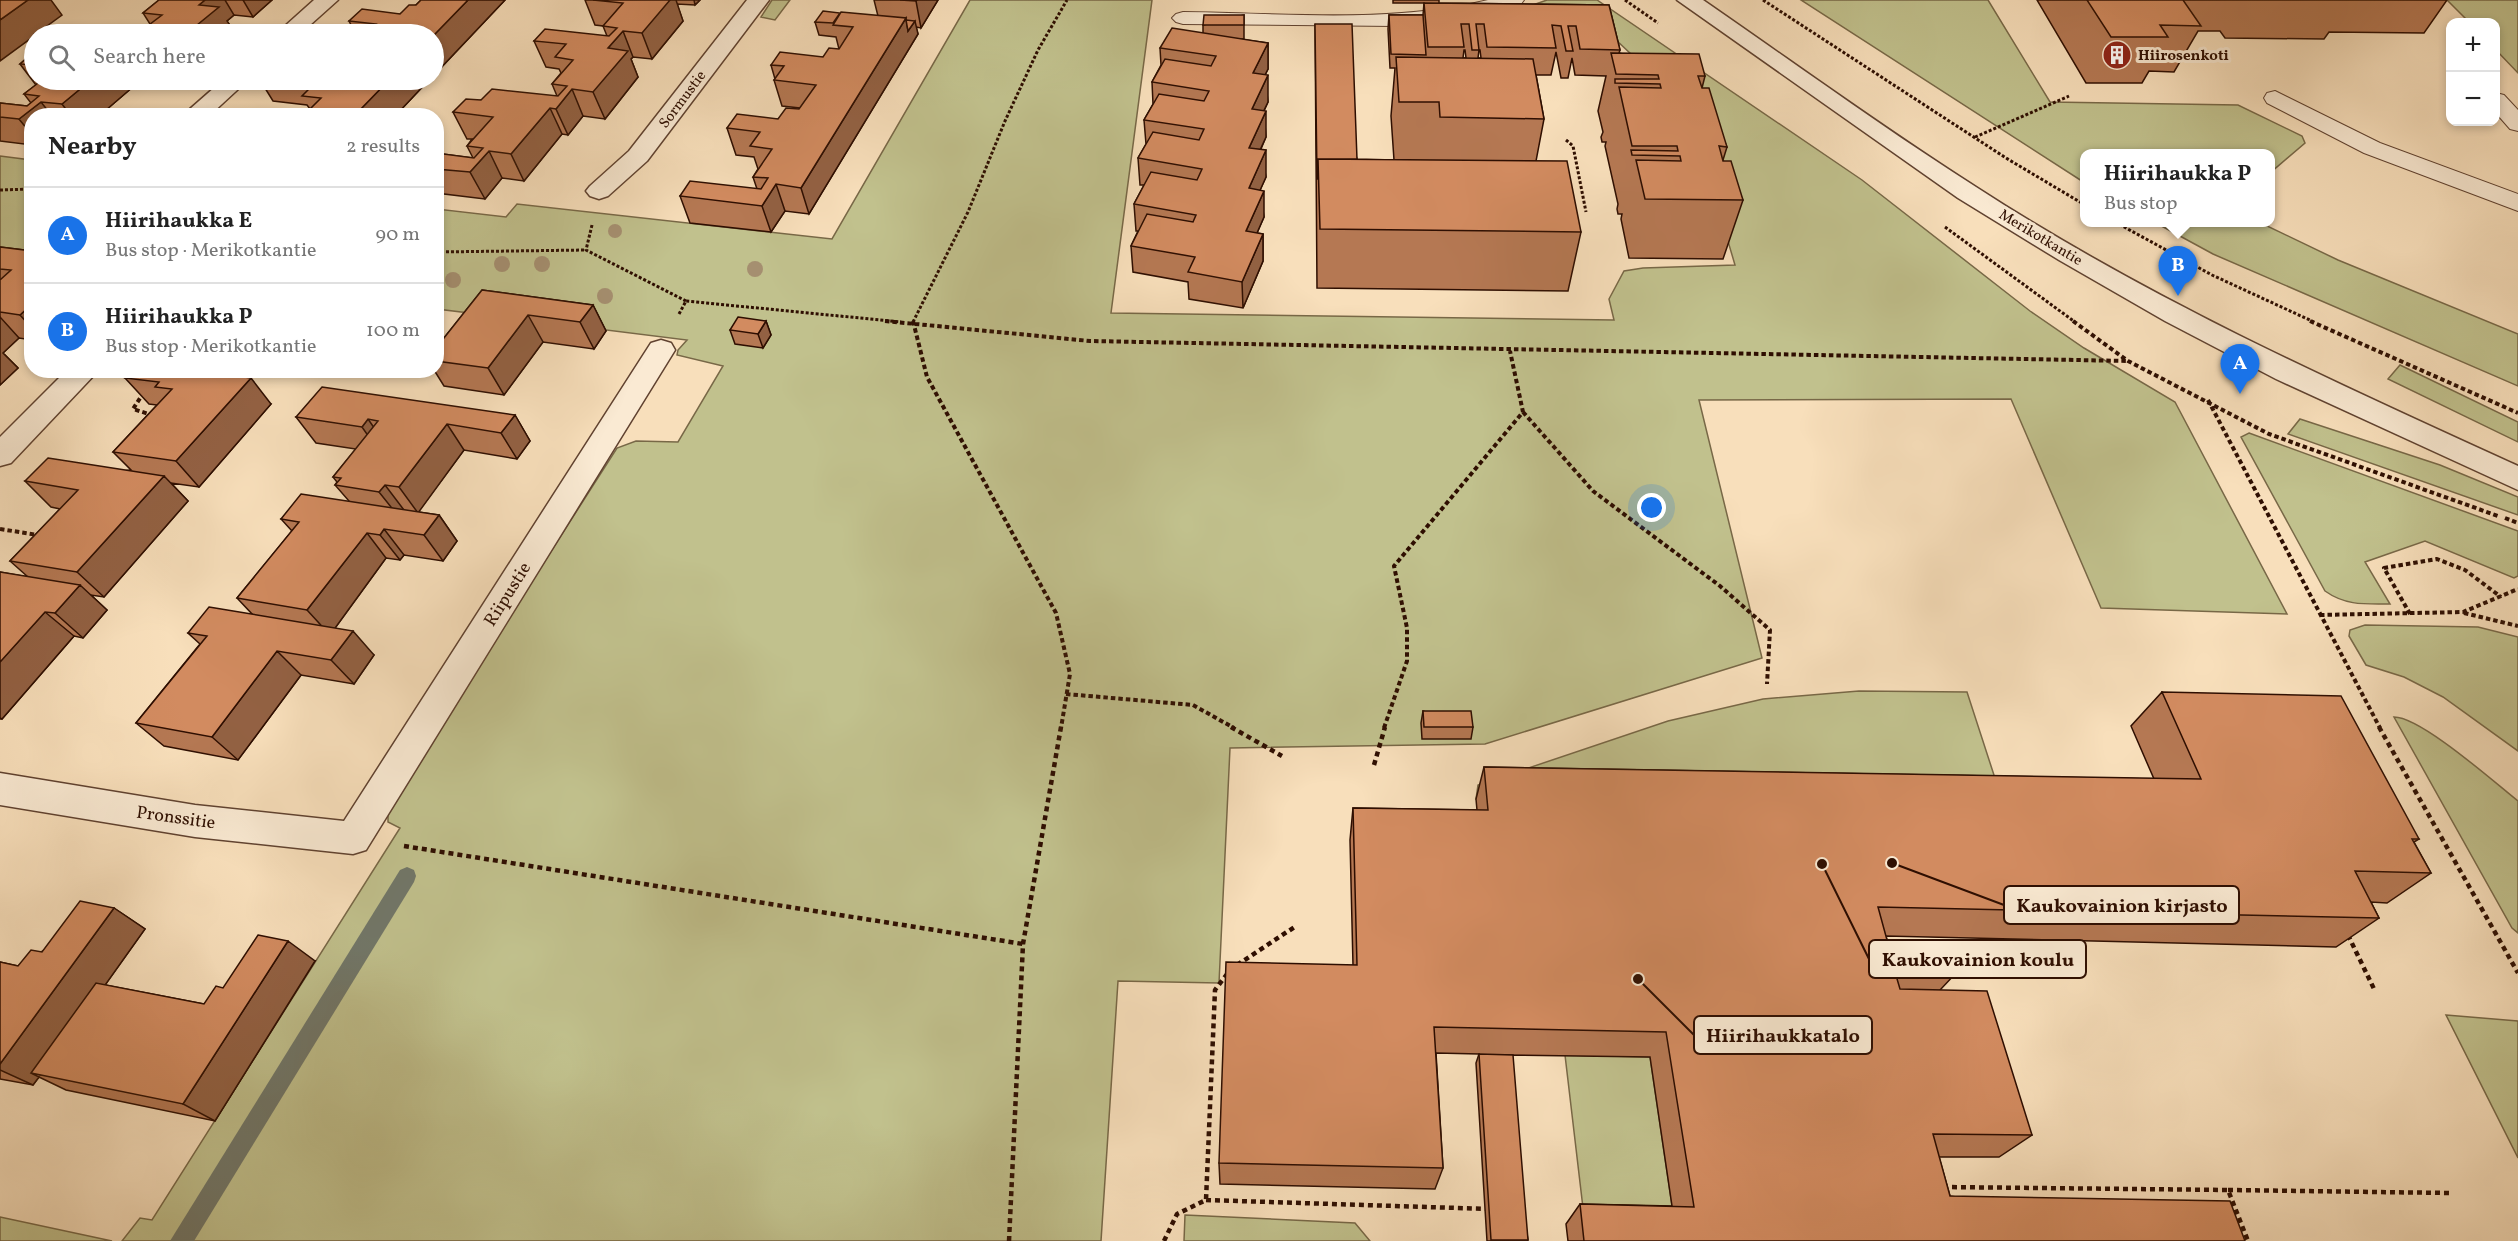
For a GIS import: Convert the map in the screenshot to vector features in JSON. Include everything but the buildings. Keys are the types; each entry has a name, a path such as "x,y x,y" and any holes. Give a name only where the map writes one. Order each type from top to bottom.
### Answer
{"street":[{"path":"299,24 327,0"},
{"name":"Sormustie","path":"599,191 638,156 758,0"},
{"name":"Merikotkantie","path":"1688,0 1967,193 2068,254 2175,315 2286,372 2518,479"},
{"path":"203,108 224,90"},
{"name":"Riipustie","path":"353,838 662,350"},
{"path":"0,455 77,378"},
{"name":"Merikotkantie","path":"2420,432 2518,463"},
{"name":"Pronssitie","path":"0,789 195,821 353,838"}],"lane":[{"path":"1183,18 1395,20 1452,15 1514,0"},
{"path":"2275,98 2372,148 2518,203"},
{"path":"2500,104 2518,124"}],"path":[{"path":"1009,1241 1023,944 1070,674 1056,613 927,377 913,321 968,212 1005,121 1038,50 1066,0"},
{"path":"1763,0 1974,137 2080,202"},
{"path":"1974,137 2069,96"},
{"path":"1566,140 1573,146 1586,212"},
{"path":"0,189 24,189"},
{"path":"586,250 599,191"},
{"path":"2124,227 2307,319 2518,413"},
{"path":"444,252 586,250 686,301 913,321 1090,341 1510,351 2128,361"},
{"path":"662,350 686,301"},
{"path":"1510,351 1523,412 1593,491 1720,586 1770,630 1767,684"},
{"path":"144,392 133,409 160,418"},
{"path":"2207,400 2357,688 2518,973"},
{"path":"1374,765 1394,693 1407,661 1407,628 1394,566 1523,412"},
{"path":"0,529 44,536"},
{"path":"2409,614 2384,568 2437,559 2464,570 2501,597"},
{"path":"2463,612 2518,590"},
{"path":"2320,615 2463,612 2518,626"},
{"path":"1066,694 1193,705 1282,756"},
{"path":"353,838 1023,944"},
{"path":"1206,1200 1215,990 1230,969 1296,926"},
{"path":"2346,932 2375,991"},
{"path":"1936,1187 2450,1193"},
{"path":"2228,1190 2248,1241"},
{"path":"1164,1241 1177,1214 1206,1200 1502,1210"}],"green space":[{"path":"772,0 790,0 775,20 761,17"},
{"path":"970,0 1152,0 1111,313 1614,320 1609,299 1624,271 1643,268 1735,265 1689,109 1596,21 1493,19 1547,0 1597,0 1862,180 2030,311 2084,348 2175,402 2287,614 2101,608 2011,399 1699,400 1762,658 1485,744 1230,748 1219,983 1118,981 1101,1241 122,1241 140,1218 152,1220 400,828 388,822 388,806 617,448 636,441 678,442 723,366 677,355 678,350 687,340 444,310 444,210 506,217 517,204 832,239"},
{"path":"1801,0 1988,0 2050,102 2238,105 2302,136 2305,143 2275,169 2275,149 2080,149 2080,180"},
{"path":"2447,0 2518,0 2518,73 2500,54 2500,18 2465,18"},
{"path":"0,156 24,159 24,256 0,253"},
{"path":"2163,227 2269,227 2338,260 2518,334 2518,386 2213,254"},
{"path":"2400,365 2518,422 2518,442 2388,379"},
{"path":"2300,419 2440,465 2518,497 2518,515 2288,434"},
{"path":"2249,433 2518,531 2518,576 2514,578 2425,541 2365,562 2390,604 2348,602 2333,596 2325,591 2241,437"},
{"path":"2365,625 2478,627 2518,637 2518,751 2443,697 2404,677 2366,665 2349,636 2350,630"},
{"path":"1859,691 1967,692 2005,809 1476,799 1478,785 1668,721 1763,699"},
{"path":"2394,717 2421,727 2439,739 2518,801 2518,933 2512,928"},
{"path":"2446,1015 2518,1021 2518,1158"},
{"path":"1565,1055 1650,1057 1675,1226 1585,1225"},
{"path":"1185,1215 1355,1223 1370,1241 1184,1241"},
{"path":"0,1217 112,1241 0,1241"}],"waterway":[{"path":"181,1241 407,876"}],"place":[{"name":"Hiirosenkoti","path":"2117,55"},
{"name":"Hiirihaukka P","path":"2178,296"},
{"name":"Hiirihaukka E","path":"2240,394"},
{"name":"Kaukovainion kirjasto","path":"1892,863"},
{"name":"Kaukovainion koulu","path":"1822,864"},
{"name":"Hiirihaukkatalo","path":"1638,979"}]}
